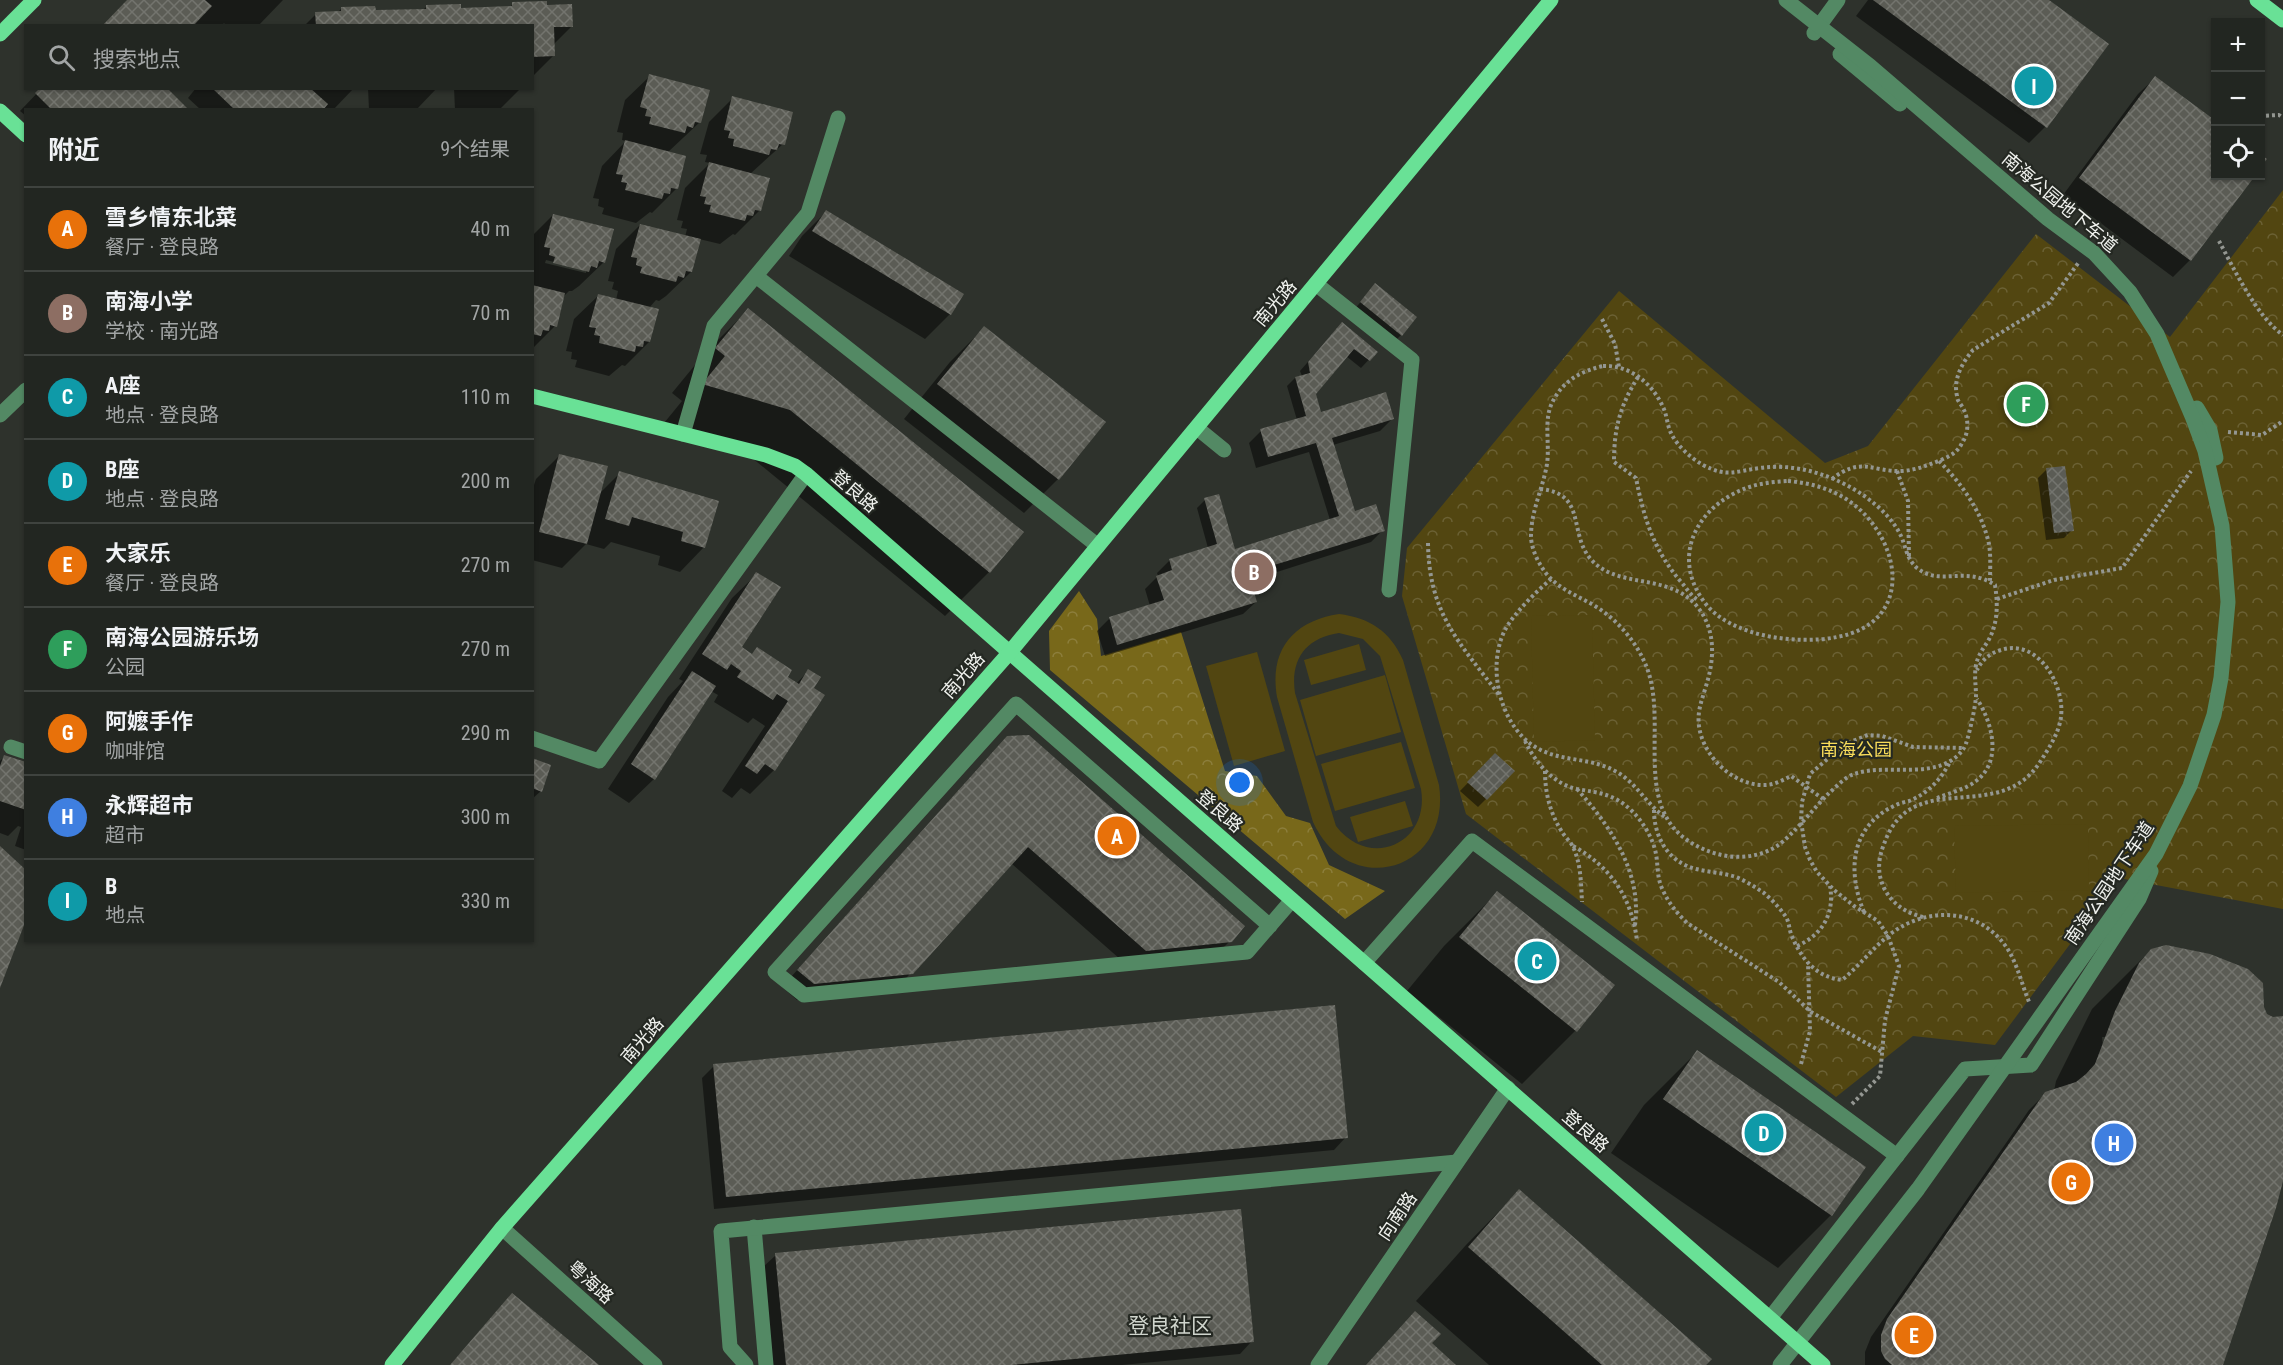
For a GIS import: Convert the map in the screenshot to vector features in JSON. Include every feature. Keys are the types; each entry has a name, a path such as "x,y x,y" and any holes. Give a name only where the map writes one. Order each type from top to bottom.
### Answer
{"main road":[{"path":"0,34 34,0"},
{"name":"南光路","path":"392,1365 502,1228 1010,652 1551,0"},
{"path":"2257,0 2283,20"},
{"path":"0,111 24,133"},
{"name":"登良路","path":"534,397 782,460 806,474 1823,1365"}],"street":[{"name":"南海公园地下车道","path":"1786,0 1870,66 2048,219 2094,253 2114,273 2135,300 2164,350 2205,451 2222,526 2228,602 2221,678 2204,746"},
{"path":"1770,1318 1965,1069 2031,1065 2139,899 2204,746 2227,659 2233,590 2229,520 2210,430 2174,366 2148,310 1814,33 1838,0"},
{"path":"683,434 714,326 808,213 838,118"},
{"path":"756,276 1098,546"},
{"path":"1316,284 1412,360 1389,590"},
{"path":"0,415 24,392"},
{"path":"1197,428 1224,450"},
{"path":"534,739 599,761 806,474"},
{"path":"1270,926 1016,704 775,972 804,995 1246,952 1270,926 1292,900"},
{"name":"南海公园地下车道","path":"1780,1365 1799,1344 1918,1189 2156,854 2172,824"},
{"path":"1364,963 1472,841 1897,1156"},
{"name":"向南路","path":"1318,1365 1508,1088"},
{"path":"746,1365 730,1347 721,1231 1457,1162"},
{"path":"754,1227 766,1365"},
{"name":"粤海路","path":"502,1228 655,1365"}],"path":[{"path":"2265,116 2278,115 2283,118"},
{"path":"2219,242 2241,282 2273,328 2283,334"},
{"path":"1832,478 1860,465 1897,471 1914,470 1939,461 1956,451 1966,435 1966,416 1957,399 1956,389 1959,371 1965,360 1973,351 2049,303 2083,257"},
{"path":"1602,319 1615,344 1619,367"},
{"path":"1865,914 1854,877 1853,864 1860,841 1874,821 1884,812 1920,796 1939,780 1952,759 1964,748 1969,736 1977,698 1975,676 1980,652 1994,627 1997,599 1995,585 1973,575 1935,576 1917,568 1909,559 1901,537 1884,514 1863,495 1832,478 1793,468 1761,468 1732,474 1704,465 1692,458 1677,442 1671,433 1663,406 1656,394 1638,377 1619,367 1603,366 1589,369 1571,379 1556,395 1547,414 1547,455 1530,538 1541,567 1551,579 1571,594 1598,608 1612,620 1625,633 1644,661 1650,677 1656,710 1656,790 1666,818 1675,830 1698,847 1723,856 1746,857 1768,851 1785,839 1823,799 1853,774 1896,769 1926,769 1952,759"},
{"path":"1638,377 1622,406 1617,422 1614,462 1636,478 1645,517 1656,548 1673,573 1698,600"},
{"path":"2210,430 2262,435 2283,421"},
{"path":"1997,599 2054,580 2122,567 2205,451"},
{"path":"1939,461 1965,490 1983,525 1989,545 1990,582"},
{"path":"1897,471 1908,501 1909,559"},
{"path":"1540,489 1557,493 1570,504 1577,517 1582,545 1589,556 1608,572 1639,581 1665,585 1687,597 1698,600 1706,604 1727,620 1761,634 1798,640 1836,638 1865,628 1881,613 1891,592 1893,568 1890,556 1875,527 1852,503 1837,494 1806,482 1770,482 1735,493 1712,509 1698,524 1693,534 1689,557 1693,580 1698,600 1710,627 1712,641 1710,670 1698,714 1701,734 1709,753 1718,764 1745,782 1767,785 1791,776 1823,799"},
{"path":"1428,543 1431,583 1443,618 1501,698 1516,731 1525,741 1547,754 1587,760 1616,771 1641,792 1654,810 1666,818"},
{"path":"1501,698 1497,656 1504,632 1519,609 1551,579"},
{"path":"1934,799 1991,795 2018,784 2039,763 2058,730 2062,707 2060,696 2046,666 2032,653 2015,648 1995,652 1986,658 1975,676"},
{"path":"1924,917 1905,910 1889,896 1880,875 1879,864 1883,844 1893,827 1911,809 1971,785 1987,768 1992,747 1991,732 1989,720 1977,698"},
{"path":"1841,1114 1880,1076 1885,1020 1899,966 1888,936 1878,921 1865,914 1830,885 1817,872 1810,860 1805,848 1801,821 1810,774 1834,752 1851,741 1868,735 1882,736 1913,747 1964,748"},
{"path":"1525,741 1530,752 1554,778 1576,789 1600,792 1623,804 1634,813 1652,839 1661,884 1676,912 1701,933 1779,982 1811,1012 1882,1052"},
{"path":"1545,770 1547,798 1564,835 1573,846 1599,862 1610,873 1626,897 1635,924"},
{"path":"1576,789 1604,822 1623,853 1634,884 1635,924 1640,966"},
{"path":"1654,810 1656,830 1673,857 1692,868 1737,878 1766,895 1787,918 1797,946 1808,962 1826,978 1842,980 1888,936 1912,921 1924,917 1952,914 1965,917 1989,929 2008,950 2038,1020"},
{"path":"1573,846 1578,863 1584,924"},
{"path":"1797,946 1816,935 1828,919 1832,896 1830,885"},
{"path":"1793,1079 1807,1049 1811,1012 1808,962"}],"green space":[{"name":"南海公园","path":"2283,190 2283,909 2119,878 1995,1045 1913,1036 1836,1097 1466,814 1402,596 1407,548 1619,291 1825,463 1868,446 2036,234 2170,337"},
{"path":"1079,591 1097,619 1101,656 1181,632 1225,771 1257,776 1286,816 1310,823 1329,865 1385,891 1345,919 1050,670 1049,631"},
{"path":"1339,614 1360,619 1378,628 1392,641 1403,660 1439,785 1439,815 1430,838 1414,855 1394,865 1372,868 1350,862 1329,847 1313,822 1277,697 1275,680 1281,652 1297,631 1323,618","holes":["1339,633 1363,639 1380,656 1421,789 1421,808 1416,824 1407,836 1395,845 1380,848 1365,847 1350,839 1336,826 1295,693 1294,681 1298,660 1309,645"]},
{"path":"1592,615 1595,740 1534,742 1531,616"},
{"path":"1359,644 1366,670 1311,685 1304,660"},
{"path":"1257,652 1285,751 1234,766 1206,666"},
{"path":"1385,675 1401,732 1316,756 1300,700"},
{"path":"1401,742 1415,788 1335,811 1321,764"},
{"path":"1405,801 1413,826 1358,842 1350,817"},
{"path":"2088,824 2089,890 1956,893 1954,826"}],"building":[{"path":"127,0 205,0 212,6 195,24 104,24"},
{"path":"1873,0 2049,0 2109,44 2047,128"},
{"path":"547,1 547,5 572,4 573,27 554,27 555,56 534,57 534,24 316,24 315,12 341,11 341,7 375,6 376,10 426,9 426,5 461,4 461,8 512,6 512,2"},
{"path":"649,74 710,90 701,123 695,122 693,128 687,126 685,133 649,124 651,117 645,116 647,109 640,107"},
{"path":"2155,76 2211,117 2211,180 2252,180 2191,261 2079,178"},
{"path":"38,90 169,90 187,108 50,108 35,93"},
{"path":"214,90 312,90 328,104 325,108 233,108"},
{"path":"732,96 793,112 785,145 779,144 777,150 771,149 769,155 733,146 734,139 728,138 730,131 724,130"},
{"path":"625,140 686,156 678,189 671,188 670,194 664,193 662,199 625,190 627,183 621,182 623,175 616,174"},
{"path":"709,162 770,178 761,211 755,210 753,216 747,215 745,221 709,212 711,205 704,204 706,197 700,196"},
{"path":"826,210 964,294 951,315 812,231"},
{"path":"553,214 614,229 605,263 599,261 597,268 591,266 589,272 553,263 555,257 549,255 550,248 544,247"},
{"path":"640,224 701,239 692,272 686,271 684,278 678,276 676,282 640,273 642,267 636,265 637,258 631,257"},
{"path":"1375,283 1417,317 1402,336 1360,302"},
{"path":"534,285 565,293 557,327 550,325 549,331 543,330 541,336 534,334"},
{"path":"598,294 659,309 650,342 644,341 643,347 636,346 635,352 599,343 600,336 594,335 596,328 589,327"},
{"path":"748,308 1024,532 990,573 790,410 702,384 725,356 715,348"},
{"path":"1342,322 1378,352 1370,361 1354,349 1316,394 1321,412 1386,392 1394,419 1332,438 1355,511 1376,504 1385,531 1248,573 1257,602 1117,645 1109,617 1164,600 1156,576 1172,570 1169,559 1217,544 1204,498 1219,494 1235,549 1339,516 1316,443 1268,457 1260,429 1306,416 1295,377 1310,373 1308,362"},
{"path":"984,326 1106,422 1059,480 937,384"},
{"path":"559,454 608,466 587,544 539,532"},
{"path":"2065,466 2074,531 2054,533 2046,468"},
{"path":"619,471 719,501 705,548 681,541 683,532 632,517 629,526 605,519"},
{"path":"756,572 781,587 742,647 752,654 757,647 792,670 788,677 799,684 808,669 821,677 814,688 825,695 775,771 765,764 757,774 745,766 788,701 777,694 773,700 737,677 741,671 731,664 727,670 702,654"},
{"path":"692,671 716,686 655,780 631,764"},
{"path":"1029,735 1245,926 1232,942 1146,951 1028,847 913,974 814,984 797,970 1007,736"},
{"path":"1495,753 1515,771 1487,800 1467,782"},
{"path":"4,755 24,761 24,809 0,801 0,766"},
{"path":"534,759 551,765 542,792 534,789"},
{"path":"0,846 24,868 24,925 0,988"},
{"path":"1497,891 1615,985 1577,1032 1459,937"},
{"path":"2166,945 2210,954 2248,969 2263,983 2264,1007 2267,1014 2273,1017 2283,1016 2283,1181 2223,1365 1892,1365 1881,1351 1881,1335 1887,1319 2045,1092 2076,1082 2095,1064 2115,1011 2139,963 2151,949"},
{"path":"1335,1005 1348,1138 726,1197 713,1064"},
{"path":"1697,1050 1866,1167 1832,1216 1663,1099"},
{"path":"1519,1189 1712,1359 1706,1365 1602,1365 1468,1247"},
{"path":"1241,1209 1254,1342 1012,1365 786,1365 775,1253"},
{"path":"512,1293 599,1365 450,1365"},
{"path":"1415,1311 1441,1334 1432,1343 1456,1365 1366,1365"}],"place":[{"name":"B","path":"2034,86"},
{"name":"南海公园游乐场","path":"2026,404"},
{"name":"南海小学","path":"1254,572"},
{"name":"雪乡情东北菜","path":"1117,836"},
{"name":"A座","path":"1537,961"},
{"name":"B座","path":"1764,1133"},
{"name":"永辉超市","path":"2114,1143"},
{"name":"阿嬷手作","path":"2071,1182"},
{"name":"大家乐","path":"1914,1335"}],"district":[{"name":"登良社区","path":"1170,1326"}]}
